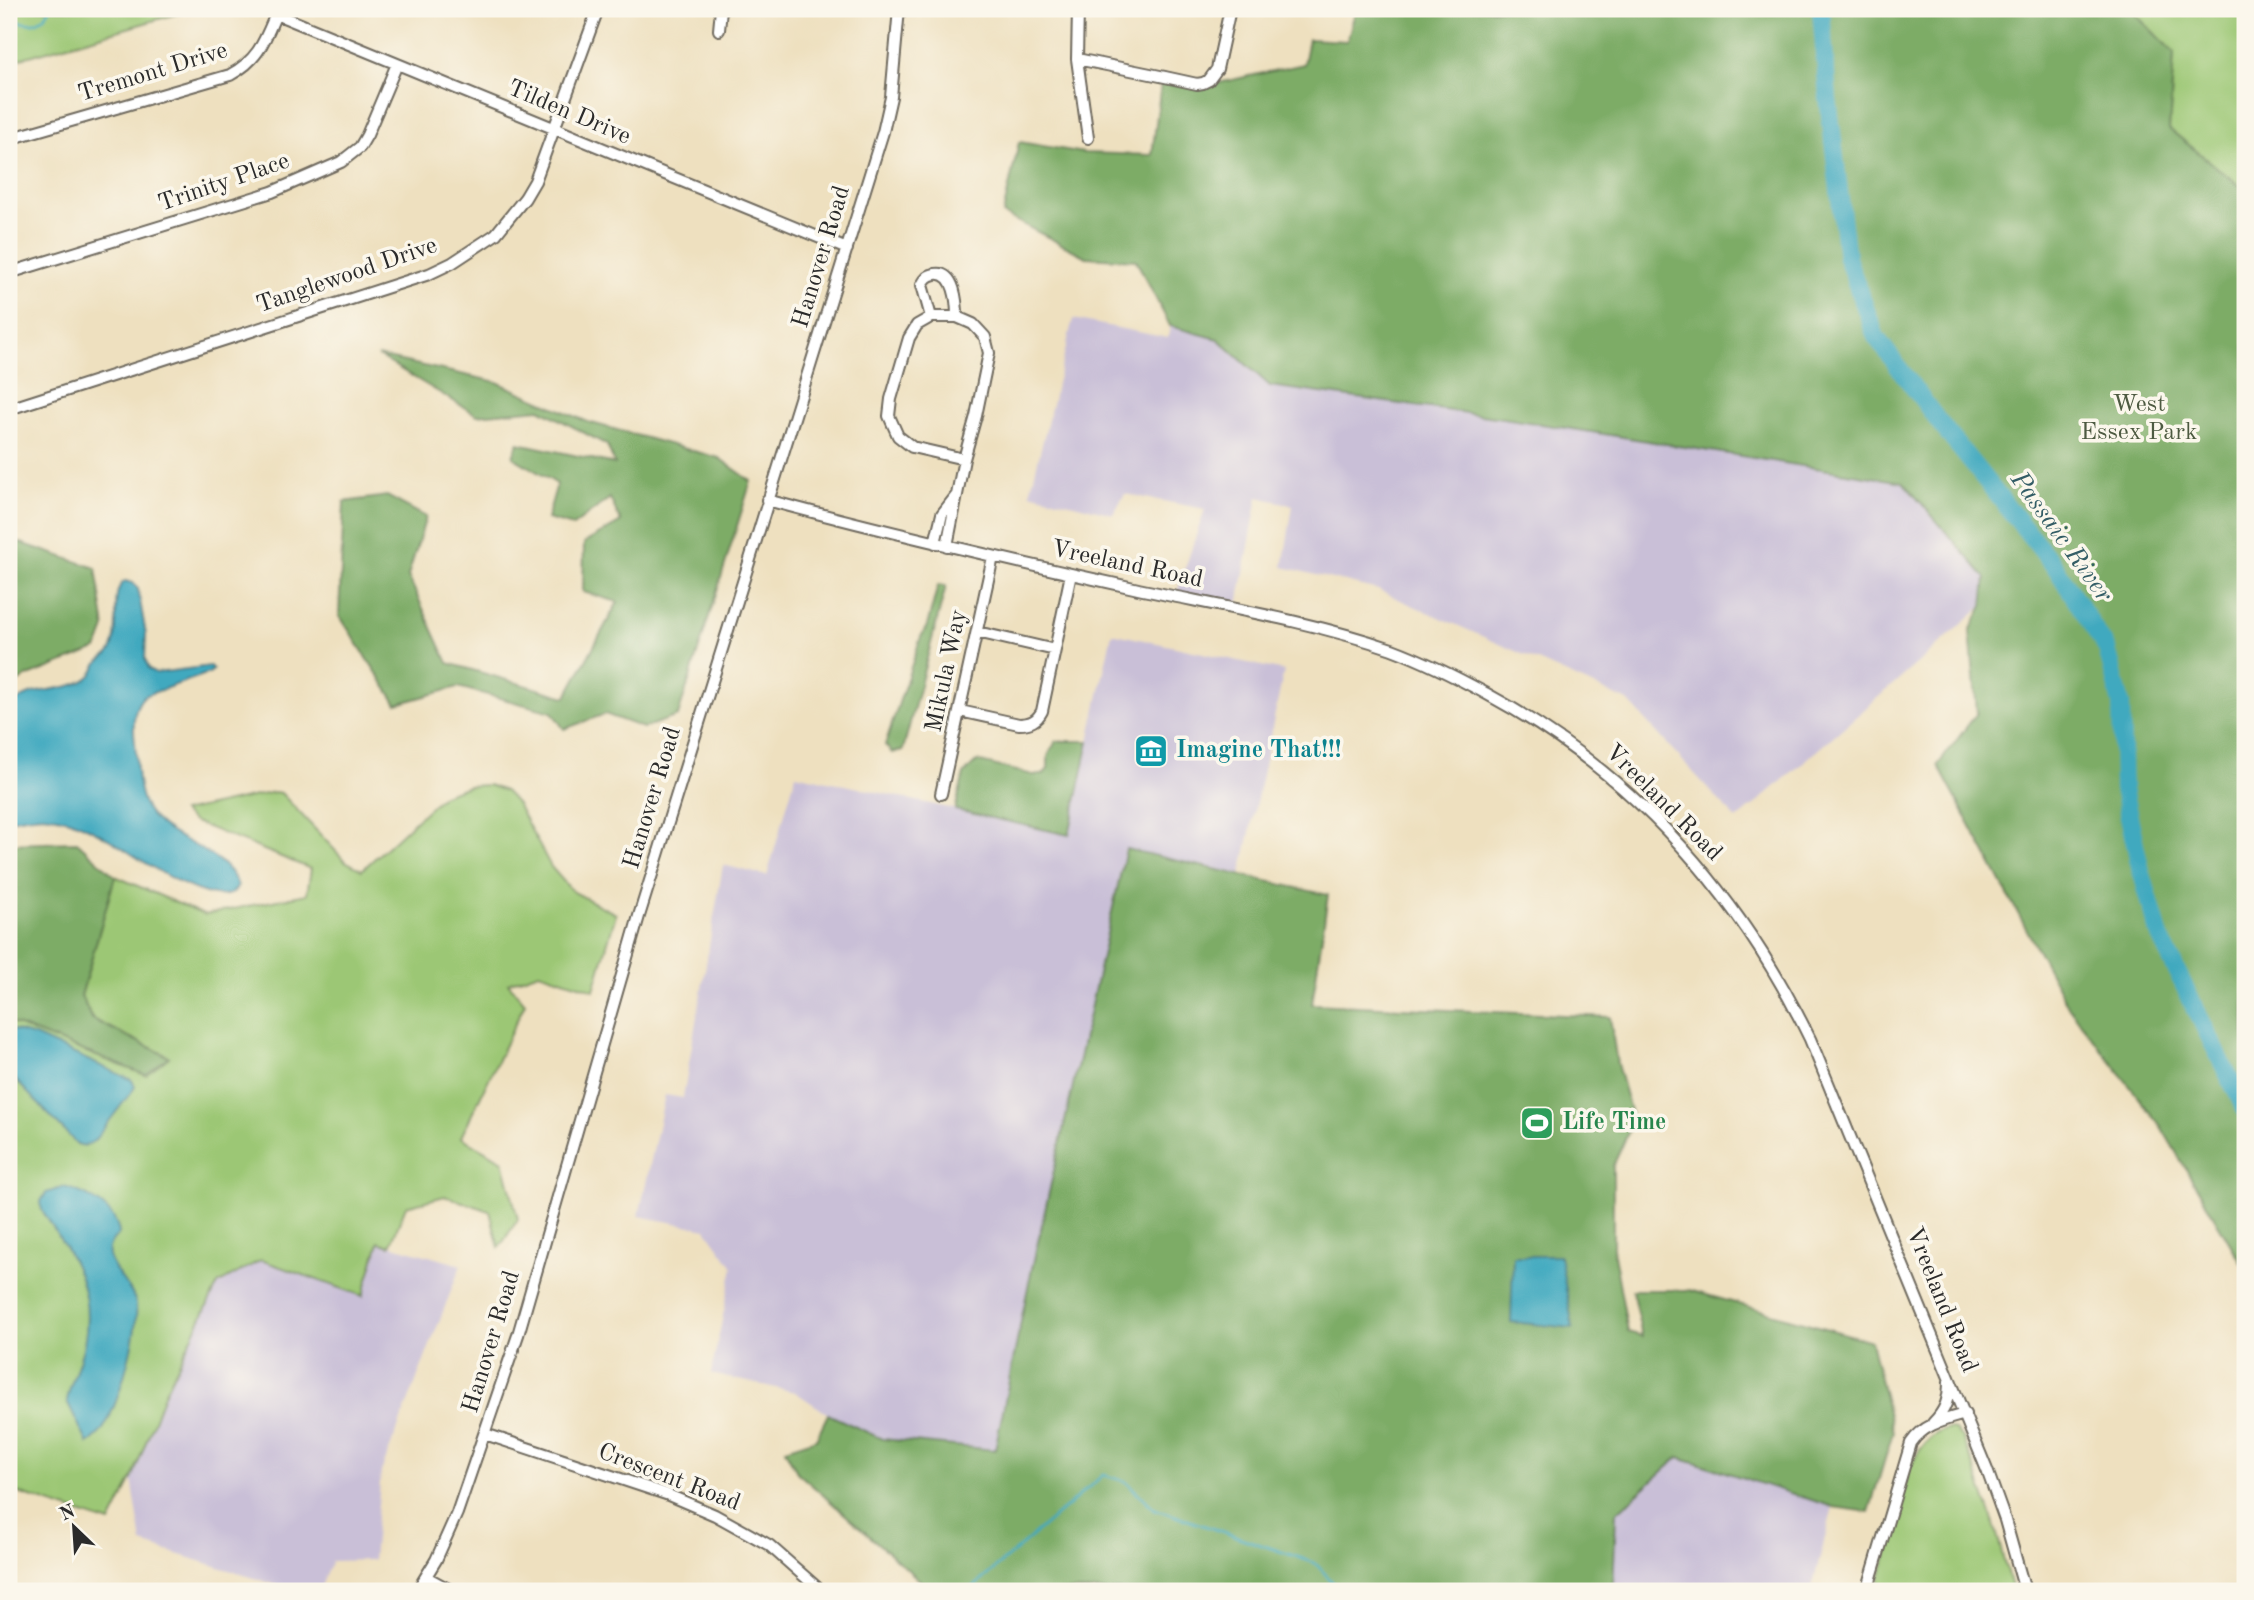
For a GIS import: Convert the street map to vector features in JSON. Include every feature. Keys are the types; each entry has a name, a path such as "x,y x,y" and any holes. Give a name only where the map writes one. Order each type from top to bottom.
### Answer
{"street":[{"name":"Tanglewood Drive","path":"9,409 429,274 452,263 496,234 536,181 598,9"},
{"path":"719,30 721,9"},
{"name":"Hanover Road","path":"417,1591 445,1542 457,1513 519,1335 639,916 883,132 891,97 899,9"},
{"path":"1078,9 1077,59 1088,138"},
{"path":"1077,59 1165,78 1203,83 1209,80 1217,69 1230,9"},
{"name":"Tilden Drive","path":"277,11 397,64 847,249"},
{"name":"Tremont Drive","path":"9,139 230,75 241,69 259,52 277,11"},
{"name":"Trinity Place","path":"9,273 272,192 341,162 360,147 367,135 397,64"},
{"path":"931,317 922,285 927,277 935,274 944,276 950,282 956,297 957,317"},
{"path":"947,546 989,353 988,344 979,329 957,317 931,317 917,325 909,338 891,399 889,416 898,436 912,447 964,459"},
{"path":"935,543 942,514 956,496"},
{"name":"Vreeland Road","path":"767,500 993,557 1322,629 1393,650 1464,682 1534,721 1581,752 1631,794 1690,855 1727,900 1754,937 1793,1004 1810,1039 1965,1414 2000,1507 2025,1591"},
{"name":"Mikula Way","path":"941,794 993,557"},
{"path":"960,710 1019,723 1033,722 1039,718 1071,574"},
{"path":"977,632 1055,650"},
{"path":"1867,1591 1908,1449 1915,1438 1944,1410 1950,1398 1949,1375"},
{"path":"1930,1425 1965,1414"},
{"name":"Crescent Road","path":"485,1434 666,1494 715,1515 769,1545 821,1591"},
{"path":"426,1577 452,1591"}],"shaded area":[{"path":"1073,319 1168,338 1170,326 1218,339 1270,386 1510,419 1903,482 1986,578 1983,606 1737,820 1628,701 1378,590 1283,567 1293,505 1258,497 1237,610 1176,595 1205,509 1125,494 1113,514 1030,493"},
{"path":"1112,633 1284,671 1241,874 1125,849 1029,1282 995,1451 881,1439 828,1414 795,1392 711,1374 733,1267 706,1229 639,1216 665,1095 683,1098 723,865 767,876 796,774 1069,835"},
{"path":"379,1242 461,1265 381,1472 373,1560 332,1561 319,1591 296,1591 142,1543 132,1479 165,1392 218,1285 261,1260 363,1295"},
{"path":"1680,1457 1833,1507 1811,1591 1613,1591 1616,1513"}],"green space":[{"path":"9,9 194,9 9,62"},
{"name":"West Essex Park","path":"1356,9 2130,9 2174,53 2169,129 2245,190 2245,1269 2160,1125 2069,1008 1938,765 1977,713 1970,631 1983,606 1986,578 1903,482 1510,419 1270,386 1218,339 1170,326 1136,260 1086,257 1003,214 1019,142 1084,153 1152,155 1162,76 1209,85 1304,64 1309,39 1347,41"},
{"path":"2130,9 2245,9 2245,190 2169,129 2174,53"},
{"path":"378,356 497,382 588,422 719,458 751,481 678,716 643,728 605,714 564,729 552,712 458,687 397,704 339,615 344,502 387,496 426,517 408,576 448,663 566,697 618,602 583,592 584,543 621,522 610,498 573,526 547,519 557,484 513,457 518,443 615,464 607,445 540,409 477,415"},
{"path":"9,539 96,568 105,628 97,649 26,677 9,689"},
{"path":"938,585 946,586 903,750 892,753 885,745 927,626"},
{"path":"1056,741 1089,741 1069,835 955,810 964,774 977,761 1043,775 1048,769 1048,756"},
{"path":"488,785 505,791 517,804 551,867 572,891 616,914 594,990 539,972 508,983 525,1003 461,1137 503,1161 518,1219 499,1248 490,1211 445,1196 406,1206 390,1246 379,1242 363,1296 261,1260 218,1284 165,1392 132,1479 110,1523 9,1490 9,1022 146,1075 168,1056 92,1019 81,996 115,876 204,915 307,894 311,869 192,821 182,812 274,792 281,793 345,861 362,870 443,795 468,786"},
{"path":"77,842 115,876 81,996 92,1019 169,1057 146,1075 9,1022 9,844"},
{"path":"1126,849 1328,895 1312,1004 1610,1017 1617,1064 1633,1122 1613,1166 1613,1249 1628,1332 1642,1336 1632,1290 1689,1290 1871,1341 1893,1432 1869,1512 1833,1507 1679,1457 1616,1513 1613,1591 932,1591 797,1472 785,1449 816,1439 828,1414 882,1439 995,1450 1029,1282"},
{"path":"1949,1429 1955,1430 1963,1440 1974,1466 1994,1523 2012,1591 1876,1591 1911,1465 1926,1442"}],"water":[{"path":"125,581 133,583 138,589 146,635 145,659 149,669 156,673 210,666 213,670 144,696 135,712 134,730 138,783 145,806 165,828 207,853 231,873 238,886 229,894 215,895 178,882 105,837 72,821 40,815 9,820 9,705 30,694 78,683 92,674 114,644 117,593"},
{"path":"9,1029 35,1036 132,1080 135,1087 94,1141 85,1146 77,1144 9,1073"},
{"path":"64,1187 91,1198 107,1209 113,1217 119,1234 111,1243 110,1260 136,1304 134,1333 120,1390 107,1423 88,1444 67,1401 84,1344 87,1323 83,1288 71,1257 40,1203 46,1193"},
{"path":"1513,1256 1560,1256 1573,1328 1511,1322"}],"waterway":[{"path":"9,18 21,22 37,22 50,9"},
{"name":"Passaic River","path":"1821,9 1828,98 1847,258 1876,337 1939,422 2056,568 2107,649 2121,704 2123,789 2140,867 2160,937 2245,1109"},
{"path":"969,1591 1103,1475 1125,1481 1155,1509 1315,1563 1341,1591"}],"place":[{"name":"Imagine That!!!","path":"1151,751"},
{"name":"Life Time","path":"1537,1123"}]}
